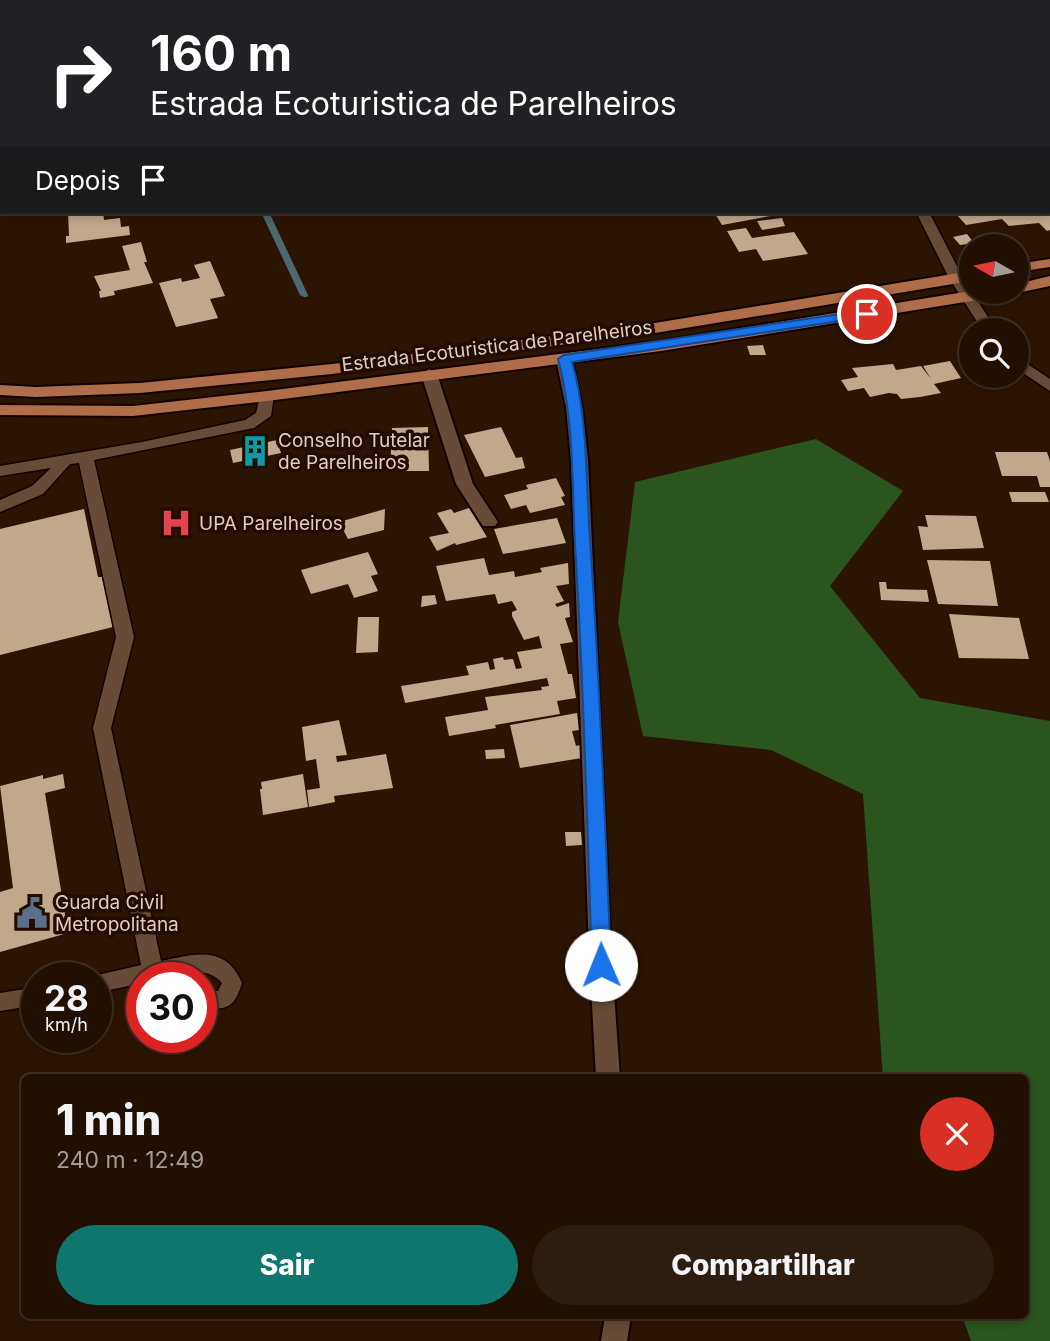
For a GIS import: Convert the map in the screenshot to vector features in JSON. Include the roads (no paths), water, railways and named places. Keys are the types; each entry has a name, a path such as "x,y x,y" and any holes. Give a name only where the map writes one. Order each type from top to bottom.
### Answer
{"main road":[{"path":"1029,266 1050,263"},
{"name":"Estrada Ecoturistica de Parelheiros","path":"0,390 36,392 203,383 655,328 959,278"},
{"path":"1029,285 1050,281"},
{"name":"Estrada Ecoturistica de Parelheiros","path":"0,410 133,411 267,396 662,346 959,300"},
{"path":"655,328 662,346"}],"street":[{"path":"564,359 569,376 576,438 589,632 602,1007 608,1074"},
{"path":"429,374 465,484 489,522"},
{"path":"614,1341 618,1319"}],"lane":[{"path":"923,214 959,271"},
{"path":"1029,371 1050,386"},
{"path":"0,471 249,424 263,416 267,396"},
{"path":"85,456 125,637 102,728 154,962"},
{"path":"0,506 41,489 65,460"},
{"path":"217,968 227,973 232,983 228,995 217,1000"},
{"path":"0,1002 21,999"}],"waterway":[{"path":"266,214 304,295"}],"place":[{"name":"Conselho Tutelar de Parelheiros","path":"255,451"},
{"name":"UPA Parelheiros","path":"176,523"},
{"name":"Guarda Civil Metropolitana","path":"32,913"}]}
